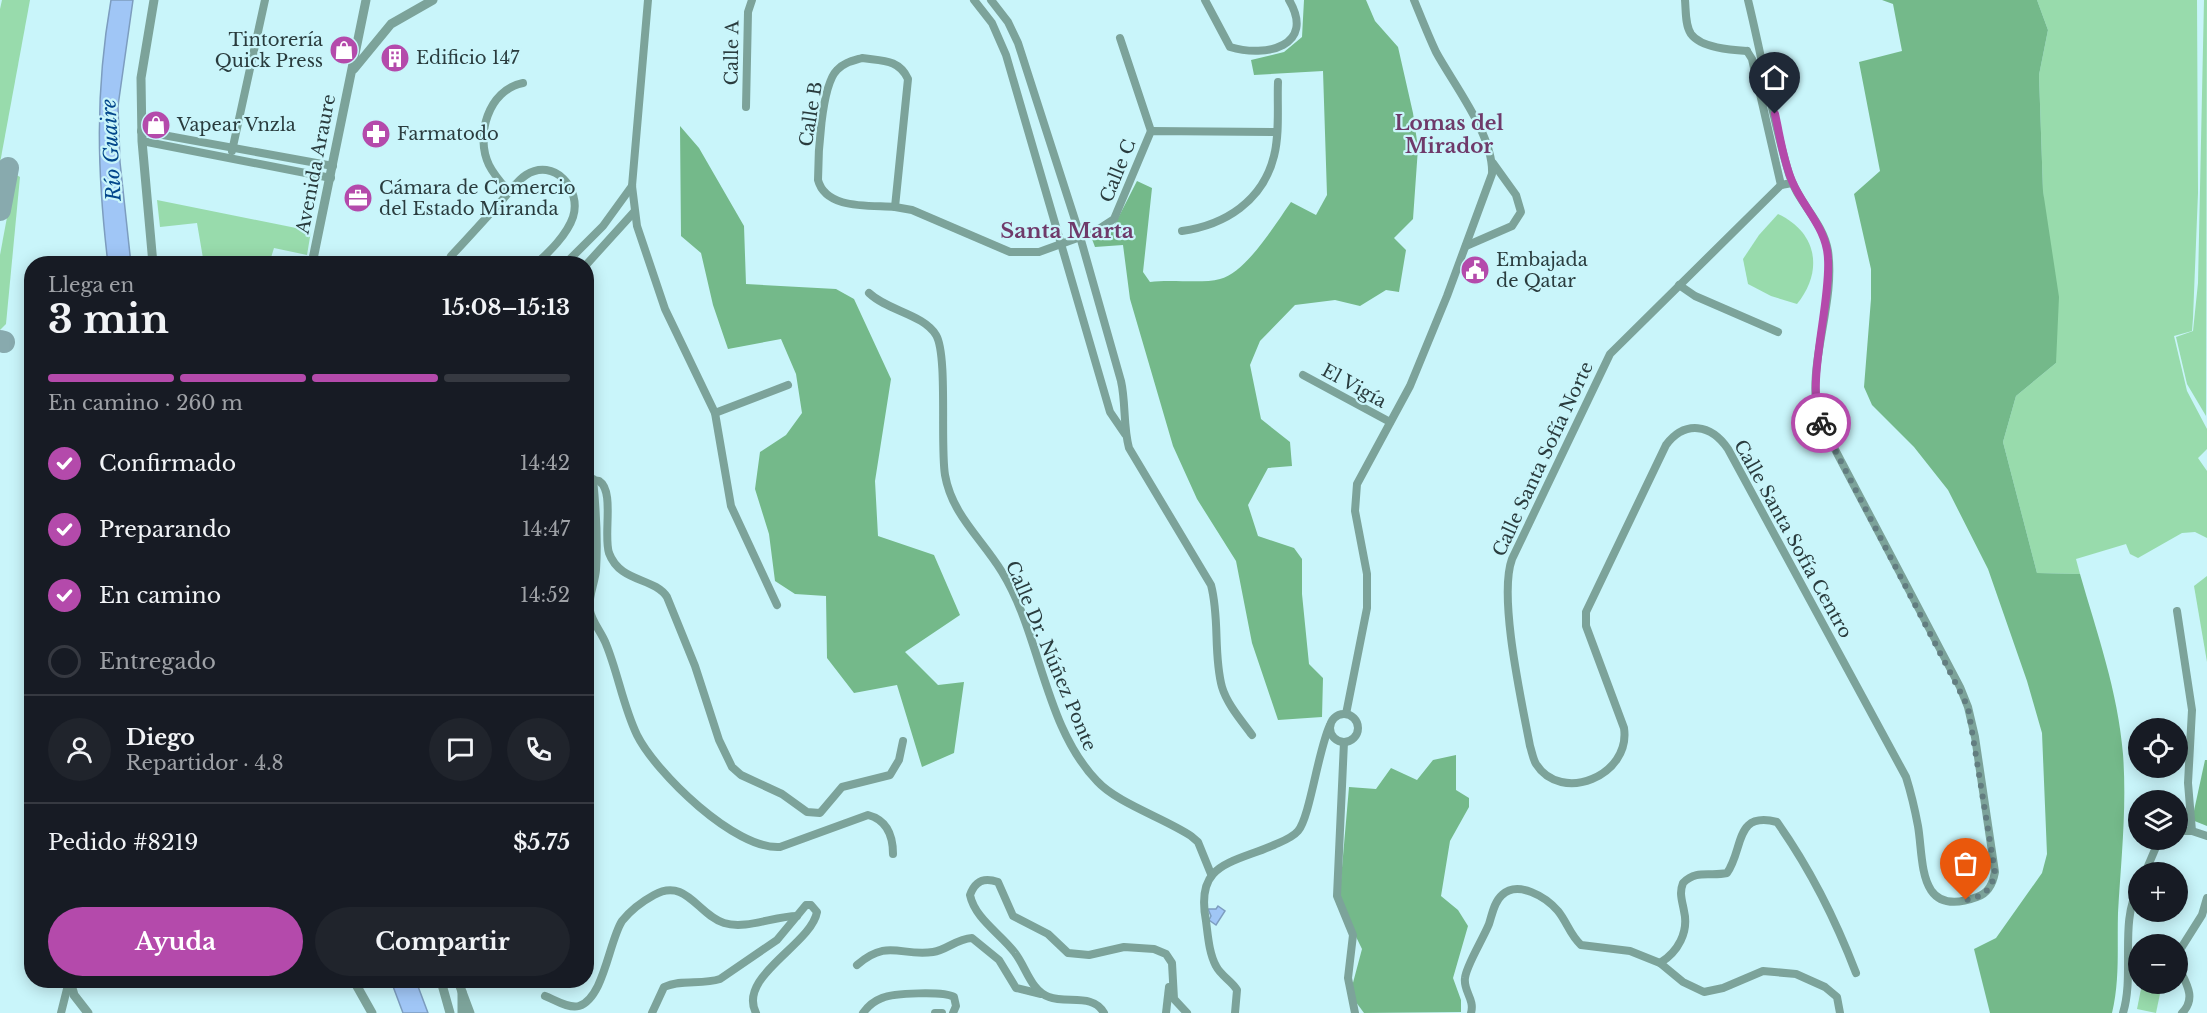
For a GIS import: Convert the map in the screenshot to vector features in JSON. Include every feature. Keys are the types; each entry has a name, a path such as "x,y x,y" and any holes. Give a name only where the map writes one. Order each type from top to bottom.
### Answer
{"street":[{"path":"152,256 142,136 141,78 154,0"},
{"path":"150,22 161,0"},
{"path":"231,158 265,0"},
{"name":"Avenida Araure","path":"314,256 366,0"},
{"path":"350,76 383,31 409,12 433,0"},
{"path":"648,0 632,186 634,212 665,309 715,413 731,506 777,604"},
{"name":"Calle A","path":"746,107 748,12 752,0"},
{"path":"974,0 992,23 1006,55 1110,412 1125,434"},
{"path":"990,0 1008,22 1018,43 1080,237 1121,381 1125,405 1125,434 1129,448 1211,585 1217,607 1218,658 1222,688 1252,735"},
{"path":"1205,0 1230,47 1254,52 1280,47 1289,43 1295,35 1295,11 1289,0"},
{"path":"1414,0 1436,50 1487,144 1493,163 1516,195 1521,212 1512,226 1466,246"},
{"path":"1685,0 1688,25 1692,36 1701,42 1747,51 1755,46 1756,33"},
{"path":"1747,51 1752,59 1781,185 1792,183 1748,0"},
{"name":"Calle C","path":"1061,242 1106,227 1114,219 1151,130 1120,38"},
{"name":"Calle B","path":"895,207 908,79 901,66 894,62 862,58 836,70 827,88 818,172 820,187 828,197 841,202 912,210 1010,252 1030,254 1061,242"},
{"path":"1182,231 1207,227 1239,211 1263,181 1274,158 1278,82"},
{"path":"509,192 489,165 483,135 493,104 513,85 523,83"},
{"name":"Calle C","path":"1151,130 1276,132"},
{"path":"142,136 233,148 333,166"},
{"path":"142,136 231,158 330,178"},
{"path":"1346,714 1367,597 1365,562 1355,511 1355,493 1359,477 1410,386 1490,185 1493,163"},
{"path":"451,256 526,175 547,170 561,175 574,194 573,218 562,235 543,256"},
{"name":"Calle Santa Sofía Centro","path":"1592,779 1617,762 1625,746 1626,736 1586,626 1586,612 1666,445 1672,437 1685,429 1707,429 1720,437 1728,449 1906,777 1918,827 1921,869 1926,883 1939,897 1953,901 1966,900 1984,894 1994,881 1995,872 1971,717 1960,687 1819,419 1815,396 1828,259 1819,226 1792,183"},
{"name":"Calle Santa Sofía Norte","path":"1592,779 1562,782 1547,775 1536,763 1525,721 1507,596 1508,570 1610,354 1781,185"},
{"path":"574,256 603,226 632,186"},
{"path":"594,256 634,212"},
{"path":"1679,285 1695,296 1778,332"},
{"name":"Calle Dr. Núñez Ponte","path":"869,293 878,302 925,323 938,338 944,466 949,490 958,513 1007,581 1073,750 1100,785 1198,842 1211,874"},
{"name":"El Vigía","path":"1303,375 1390,422"},
{"path":"715,413 788,385"},
{"path":"594,480 604,484 607,491 610,556 624,574 659,589 668,597 719,740 729,763 737,771 782,794 807,812 820,813 842,787 890,775 899,760 903,741"},
{"path":"594,496 597,509 594,573"},
{"path":"2177,611 2192,710 2188,783 2192,831"},
{"path":"594,619 607,645 637,734 654,759 698,806 738,833 766,846 780,847 868,815 883,823 892,836 893,854"},
{"path":"1235,1013 1237,990 1216,967 1203,908 1202,893 1211,874 1290,837 1299,830 1322,741 1334,718 1346,714 1354,718 1357,731 1353,738 1344,742"},
{"path":"1330,725 1334,737 1344,742"},
{"path":"1344,742 1337,896 1353,935 1348,978 1355,1013"},
{"path":"1660,963 1670,957 1683,935 1686,924 1680,893 1683,883 1702,872 1727,873 1736,858 1743,830 1749,823 1766,819 1777,822 1793,844 1836,920 1856,973"},
{"path":"2188,831 2207,836"},
{"path":"1041,993 1016,954 975,910 970,895 978,882 984,879 998,882 1014,916 1048,934 1068,953 1089,955 1124,947 1154,949 1169,957 1174,999 1187,1013"},
{"path":"545,996 571,1006 585,1003 597,987 622,922 644,902 665,890 686,893 706,913 726,924 752,922 780,916 797,916"},
{"path":"1471,1013 1473,1005 1464,983 1465,976 1479,949 1498,900 1509,890 1525,890 1548,902 1556,909 1581,945 1590,948 1630,951 1660,963 1683,982 1704,992 1723,988 1763,971 1796,974 1825,987 1837,997 1840,1013"},
{"path":"2188,937 2202,915 2207,898"},
{"path":"652,1013 664,987 671,983 700,983 720,979 777,940 806,905 816,908 817,912 810,928 766,972 760,982 753,998 756,1013"},
{"path":"2124,1013 2130,975 2131,922"},
{"path":"857,965 868,955 885,950 936,952 955,941 972,939 990,951 1006,969 1016,988 1041,993 1050,998 1093,1002 1104,1013"},
{"path":"1166,1013 1172,970"},
{"path":"62,1013 68,988"},
{"path":"72,988 74,995 88,1013"},
{"path":"358,988 372,1013"},
{"path":"443,988 450,1013"},
{"path":"460,988 462,1013"},
{"path":"462,988 470,1013"},
{"path":"2182,1013 2188,1007 2191,997 2188,990"},
{"path":"863,1013 879,999 891,995 940,993 954,997 956,1006 953,1013"},
{"path":"935,1013 942,1013"}],"green space":[{"path":"2,0 30,0 0,163 0,9"},
{"path":"1304,0 1366,0 1375,21 1398,47 1413,113 1418,148 1413,219 1394,238 1406,250 1399,292 1386,290 1360,306 1335,300 1295,305 1260,341 1250,365 1261,419 1290,442 1292,466 1268,468 1248,505 1258,536 1294,548 1302,559 1302,594 1309,664 1323,678 1322,717 1278,720 1252,643 1236,561 1197,499 1173,446 1130,299 1123,245 1095,247 1092,239 1114,226 1137,181 1152,188 1143,272 1150,282 1213,280 1230,275 1250,258 1291,202 1316,215 1327,195 1323,71 1254,75 1251,60 1284,52 1302,37"},
{"path":"1882,0 2037,0 2048,30 2039,75 2043,191 2059,297 2056,363 2016,396 2003,442 2037,573 2080,574 2117,708 2123,754 2124,794 2117,976 2112,1013 1990,1013 1974,949 1996,938 2042,873 2047,854 2042,733 2027,681 1988,569 1948,490 1914,447 1872,405 1864,387 1871,269 1854,194 1880,171 1859,62 1902,51 1893,4"},
{"path":"2037,0 2197,0 2198,193 2193,318 2192,331 2174,336 2187,391 2207,429 2207,449 2198,458 2207,471 2207,538 2195,532 2182,533 2138,558 2130,554 2126,544 2076,559 2080,574 2037,573 2003,442 2016,396 2056,363 2043,191 2039,75 2048,30"},
{"path":"2204,0 2207,0 2206,416 2187,384 2176,337 2193,331 2198,283"},
{"path":"680,126 699,148 744,226 746,284 836,289 854,299 891,379 875,481 878,536 934,555 960,615 905,652 938,685 964,682 954,753 922,767 897,685 854,693 827,658 826,596 795,594 775,581 769,534 755,489 760,452 786,435 802,413 796,374 781,339 728,349 713,305 701,253 681,236"},
{"path":"15,174 20,177 6,324 0,330 0,255"},
{"path":"157,200 311,231 307,255 274,248 272,256 203,256 197,223 160,227"},
{"path":"1778,214 1801,231 1812,253 1811,279 1797,304 1771,296 1748,284 1743,259 1759,235"},
{"path":"2207,576 2207,662 2194,586"},
{"path":"1456,755 1456,790 1469,798 1469,807 1450,841 1441,896 1458,910 1468,926 1453,978 1461,1000 1461,1012 1364,1013 1350,994 1362,949 1339,902 1349,787 1376,789 1391,768 1417,780 1433,760"},
{"path":"2205,760 2207,760 2207,826 2192,820"},
{"path":"2140,994 2160,994 2156,1013 2137,1009"}],"water":[{"name":"Río Guaire","path":"111,0 133,0 118,106 120,162 130,256 107,256 99,132 106,34"},
{"path":"1218,906 1225,911 1216,925 1209,920 1211,916 1208,909 1216,909"},
{"path":"394,988 419,988 428,1013 403,1013"}],"taxiway":[{"path":"0,210 8,168"},
{"path":"0,341 4,342"}],"way so far":[{"path":"1821,423 1960,687 1968,707 1975,737 1995,872 1994,881 1984,894 1966,900"}],"place":[{"name":"Tintorería Quick Press","path":"344,50"},
{"name":"Edificio 147","path":"395,58"},
{"name":"Vapear Vnzla","path":"156,125"},
{"name":"Farmatodo","path":"376,134"},
{"name":"Cámara de Comercio del Estado Miranda","path":"358,198"},
{"name":"Embajada de Qatar","path":"1475,270"}],"district":[{"name":"Lomas del Mirador","path":"1449,134"},
{"name":"Santa Marta","path":"1067,231"}],"route":[{"path":"1775,114 1792,183 1819,226 1827,248 1828,276 1815,396 1821,423"}]}
